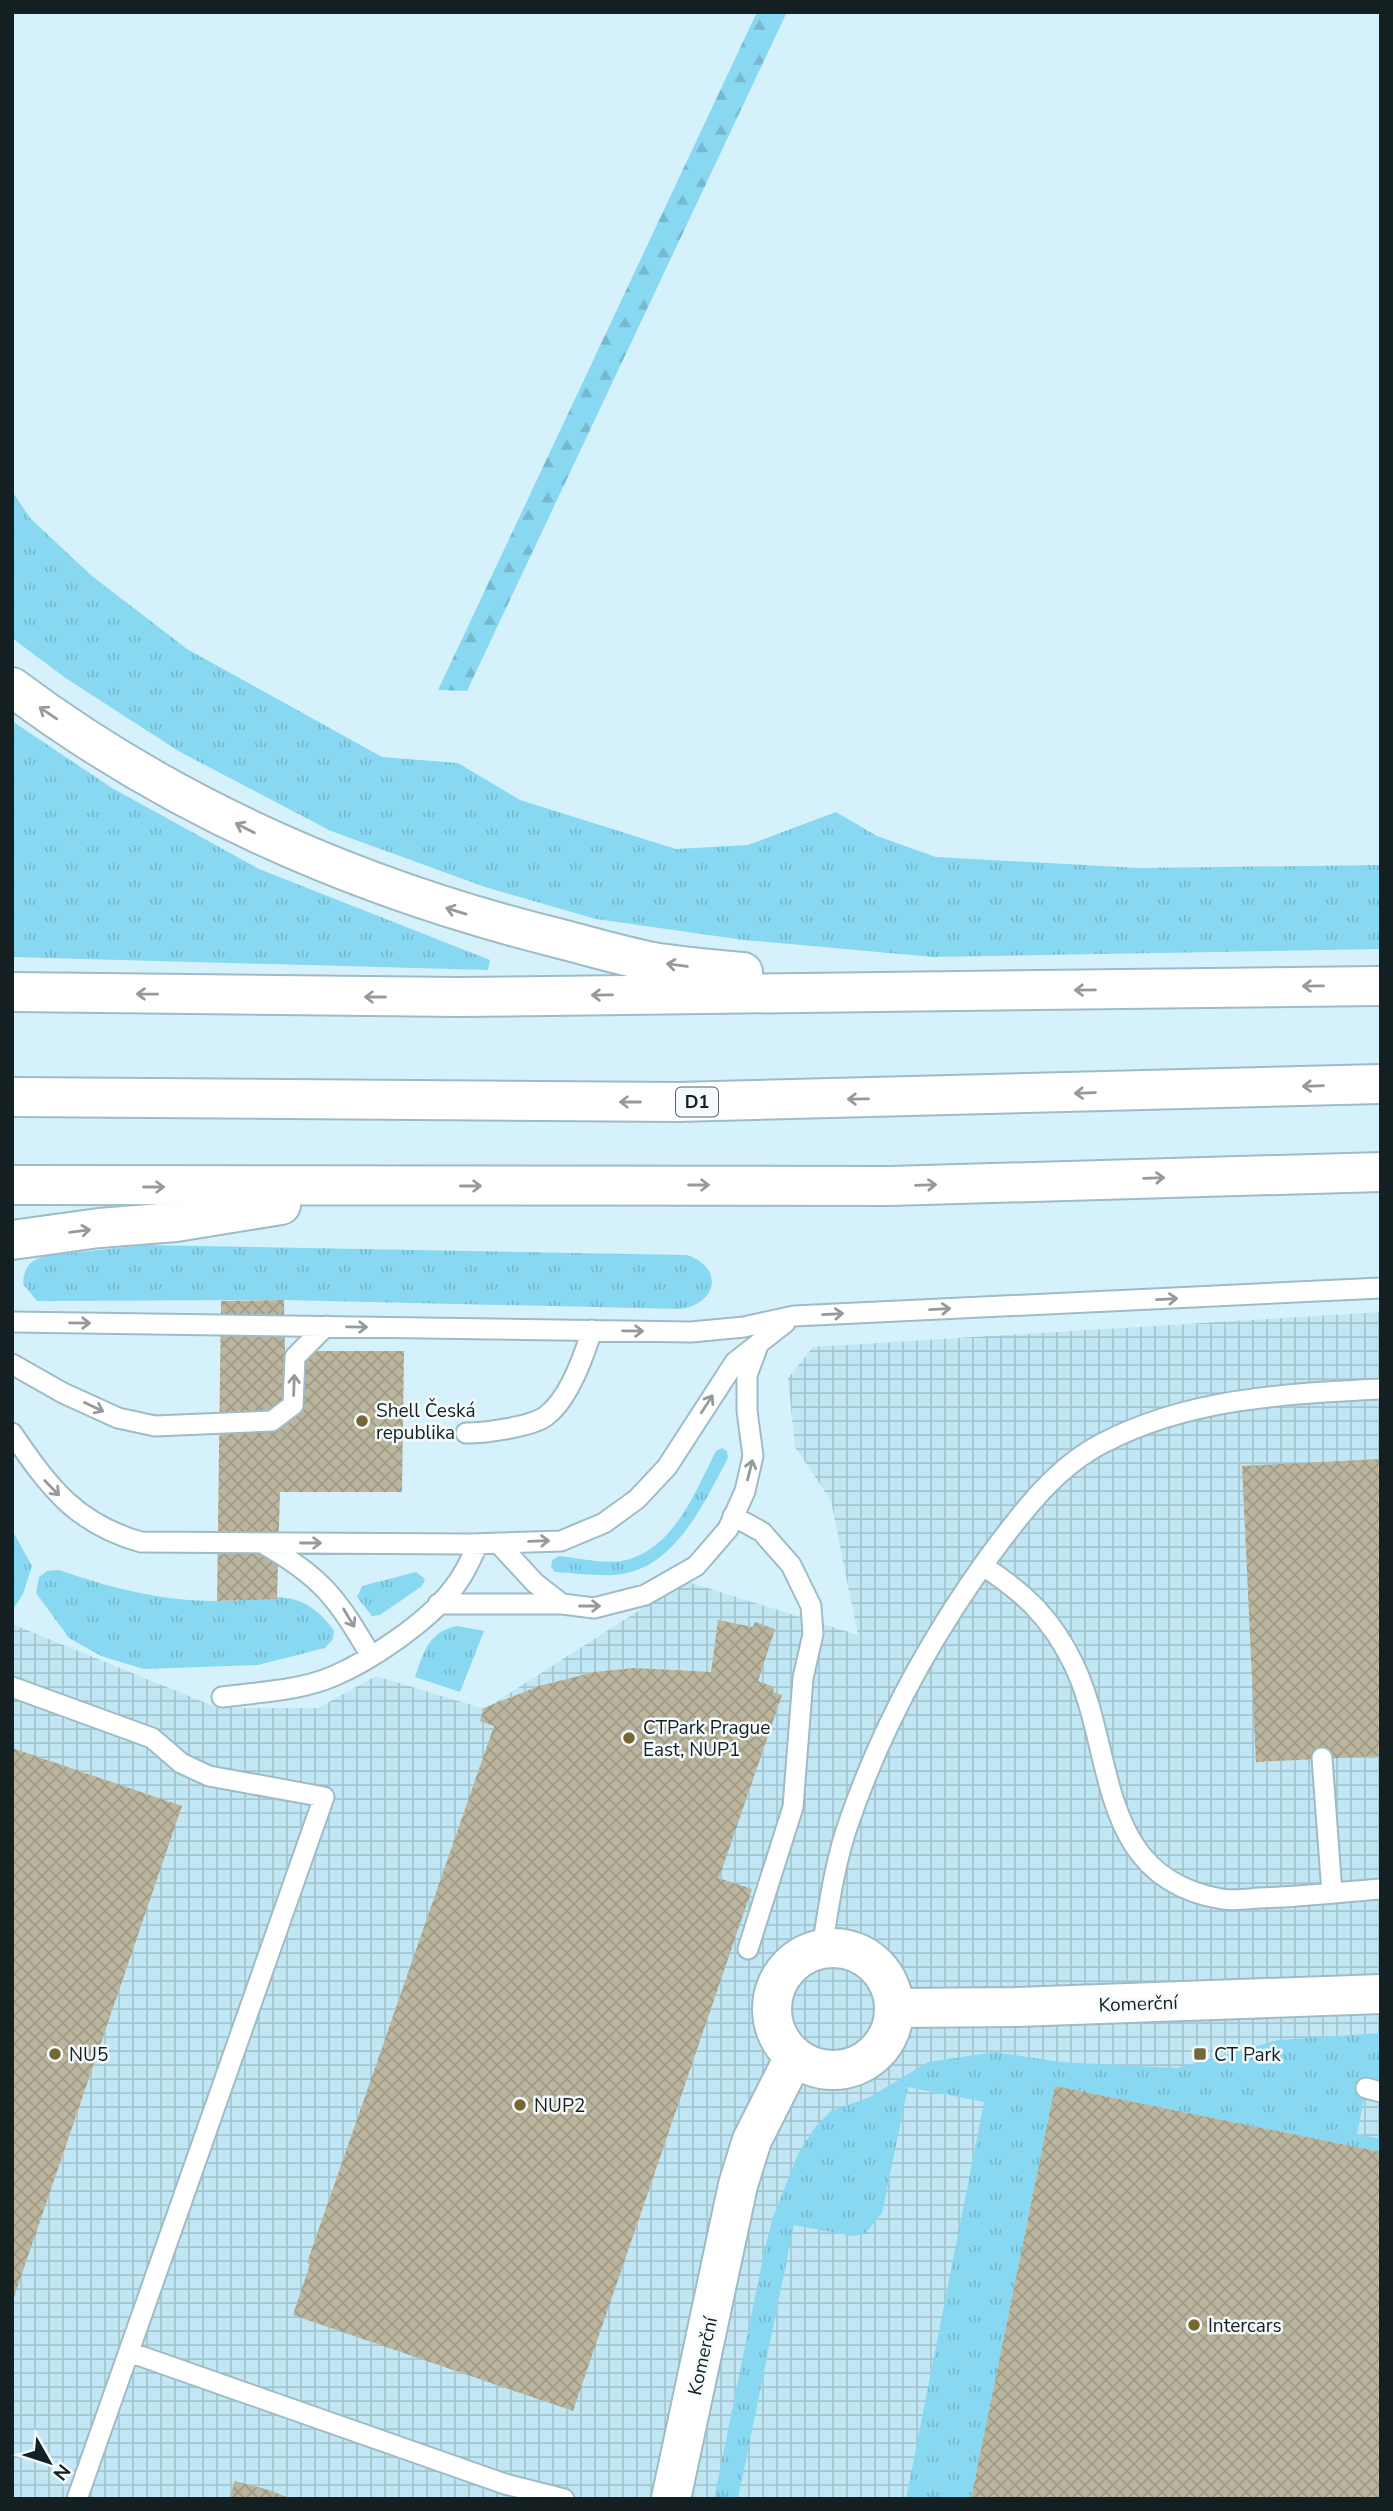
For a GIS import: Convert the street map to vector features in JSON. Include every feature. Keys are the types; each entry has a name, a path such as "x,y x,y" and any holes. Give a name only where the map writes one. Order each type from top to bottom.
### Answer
{"main road":[{"path":"12,687 118,760 189,800 261,837 412,897 489,921 653,962 891,990"},
{"path":"12,992 458,997 1381,986"},
{"name":"D1","path":"12,1097 677,1102 1381,1084"},
{"path":"12,1185 890,1186 1381,1172"},
{"path":"12,1240 99,1228 176,1222 403,1186"},
{"path":"822,1948 849,1950 873,1961 888,1982 895,2008 892,2028 883,2045 869,2059 850,2068 831,2071 811,2067 793,2057 780,2042 773,2023 772,2003 777,1984 788,1967 804,1955 822,1948"},
{"name":"Komerční","path":"895,2008 1016,2007 1381,1994"},
{"name":"Komerční","path":"671,2499 738,2185 752,2140 793,2057"}],"lane":[{"path":"12,1322 691,1332 744,1327 794,1316 1381,1288"},
{"path":"12,1433 46,1483 80,1516 113,1534 141,1542 478,1544 561,1541 604,1523 637,1499 667,1467 735,1362 761,1338 794,1316"},
{"path":"12,1364 63,1393 118,1418 155,1426 272,1421 293,1405 295,1357 326,1326"},
{"path":"467,1433 494,1432 546,1417 580,1370 592,1330"},
{"path":"438,1604 562,1604 594,1608 645,1595 696,1566 728,1529 745,1491 754,1456 747,1411 747,1375 761,1338"},
{"path":"822,1948 833,1882 849,1820 881,1740 919,1660 983,1566 1052,1479 1100,1445 1145,1423 1205,1406 1281,1394 1381,1389"},
{"path":"733,1516 762,1532 791,1565 811,1606 813,1634 803,1678 793,1807 748,1949"},
{"path":"262,1543 302,1566 340,1602 371,1656"},
{"path":"498,1543 534,1583 562,1604"},
{"path":"222,1697 296,1688 333,1677 371,1656 438,1604 466,1571 478,1544"},
{"path":"983,1566 1021,1590 1060,1639 1076,1668 1118,1818 1134,1844 1161,1874 1191,1890 1224,1900 1381,1889"},
{"path":"12,1687 152,1738 181,1763 209,1776 324,1797 77,2499"},
{"path":"1322,1758 1332,1893"},
{"path":"129,2352 505,2484 564,2499"}],"shaded area":[{"path":"1381,1312 1381,2499 12,2499 12,1624 218,1708 318,1708 376,1676 485,1709 685,1581 858,1635 831,1501 795,1447 788,1378 813,1347"}],"green space":[{"path":"757,12 787,12 467,691 438,690"},
{"path":"12,491 30,518 92,576 187,649 382,757 458,763 520,800 676,849 748,845 836,812 877,836 936,857 1140,868 1381,865 1381,949 933,957 744,940 596,919 485,887 331,831 180,752 67,679 12,638"},
{"path":"12,721 112,788 259,869 490,960 488,970 12,957"},
{"path":"144,1245 687,1255 707,1268 712,1285 702,1300 680,1309 284,1300 37,1301 23,1284 28,1266 44,1256"},
{"path":"722,1448 727,1451 728,1458 697,1514 671,1548 654,1561 636,1570 615,1575 555,1572 551,1567 552,1560 559,1556 613,1562 646,1552 672,1529 683,1514 716,1451"},
{"path":"12,1530 32,1566 23,1594 12,1611"},
{"path":"59,1570 117,1588 176,1599 292,1599 311,1607 321,1615 334,1631 333,1639 325,1648 258,1665 144,1669 101,1656 69,1638 36,1593 39,1577 47,1571"},
{"path":"416,1572 425,1579 422,1586 380,1615 372,1616 357,1597 362,1586"},
{"path":"457,1626 484,1631 460,1692 415,1677 428,1644 439,1633"},
{"path":"1381,2033 1381,2092 1366,2089 1357,2134 1381,2139 1381,2152 1055,2086 971,2499 906,2499 984,2102 908,2087 882,2213 865,2234 852,2236 794,2225 738,2499 714,2499 773,2217 798,2154 816,2126 831,2111 870,2097 928,2062 995,2052 1060,2062 1177,2068 1278,2040"}],"building":[{"path":"284,1300 285,1351 404,1351 402,1492 280,1492 277,1599 217,1601 221,1301"},
{"path":"1381,1459 1381,1756 1256,1762 1242,1466"},
{"name":"NUP2","path":"718,1620 753,1627 755,1622 775,1629 758,1681 774,1687 773,1692 782,1695 719,1878 752,1889 573,2411 293,2315 310,2264 307,2263 494,1726 480,1721 484,1708 539,1686 595,1672 634,1668 711,1672"},
{"name":"NU5","path":"12,1748 182,1806 13,2300 12,2300"},
{"name":"Intercars","path":"1055,2086 1381,2152 1381,2499 971,2499"},
{"path":"235,2481 272,2491 291,2499 229,2499"}],"place":[{"name":"Shell Česká republika","path":"362,1421"},
{"name":"CTPark Prague East, NUP1","path":"629,1738"},
{"name":"NU5","path":"55,2054"},
{"name":"CT Park","path":"1200,2054"},
{"name":"NUP2","path":"520,2105"},
{"name":"Intercars","path":"1194,2325"}]}
